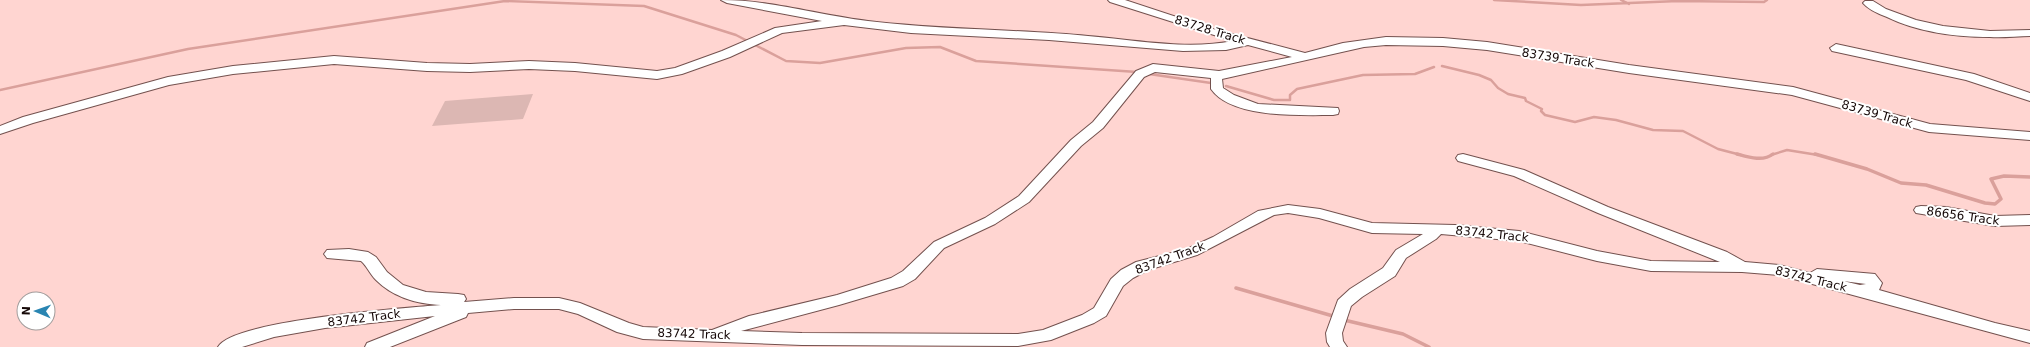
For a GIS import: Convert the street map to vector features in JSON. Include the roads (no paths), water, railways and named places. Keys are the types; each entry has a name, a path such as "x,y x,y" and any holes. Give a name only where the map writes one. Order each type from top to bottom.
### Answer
{"street":[{"path":"727,0 847,21 904,29 1041,35 1187,47 1217,47 1247,42"},
{"name":"83728 Track","path":"1114,0 1196,27 1307,57"},
{"path":"1869,3 1879,10 1899,18 1948,30 1989,34 2030,34"},
{"path":"0,130 28,120 173,80 233,70 334,60 427,67 470,68 529,65 575,67 657,75 678,71 726,54 779,30 847,21"},
{"name":"83739 Track","path":"713,334 748,322 824,304 897,282 909,275 939,245 990,222 1024,199 1076,143 1098,125 1140,74 1147,70 1158,68 1219,75 1307,57 1343,47 1386,41 1466,44 1629,69 1793,91 1929,128 2030,136"},
{"path":"1836,48 1970,77 2030,97"},
{"path":"1219,75 1216,79 1217,89 1223,94 1242,104 1266,110 1333,111"},
{"path":"1463,158 1532,179 1603,210 1722,256 1742,267"},
{"name":"83742 Track","path":"226,347 241,339 282,329 393,313 483,305 549,302 564,304 632,331 802,339 991,340 1032,338 1045,336 1067,328 1100,312 1117,283 1132,271 1142,266 1192,252 1272,211 1302,210 1383,229 1436,230 1519,236 1597,256 1651,266 1742,267 1791,273 1989,328 2030,337"},
{"name":"86656 Track","path":"1921,210 1946,212 1995,222 2030,220"},
{"path":"1339,347 1335,342 1334,333 1344,304 1356,293 1389,272 1401,254 1431,236 1436,230"},
{"path":"332,254 365,256 370,260 378,273 388,284 413,296 438,300 473,299 483,301 483,305 373,347"}],"waterway":[{"path":"1494,0 1581,5 1627,3"},
{"path":"1621,0 1627,3"},
{"path":"1627,3 1678,1 1764,2 1767,0"},
{"path":"0,90 188,49 505,1 644,6 736,35 786,61 820,63 906,48 940,47 976,61 1137,72"},
{"path":"1442,66 1479,75 1491,80 1498,88 1508,94 1525,98 1526,101 1542,109 1541,111 1545,115 1575,122 1594,117 1616,120 1653,130 1683,131 1718,149 1738,154"},
{"path":"1226,86 1274,100 1290,100 1290,95 1297,89 1363,75 1415,74 1434,67"},
{"path":"1149,74 1211,83"},
{"path":"1771,155 1787,150 1818,155"},
{"path":"1738,154 1760,158 1765,158 1771,155"},
{"path":"1815,154 1867,169 1901,183 1926,185 1985,203 1995,204 2001,199 1991,179 2004,176 2030,177"},
{"path":"1236,288 1333,316"},
{"path":"1344,320 1403,334 1429,347"}]}
